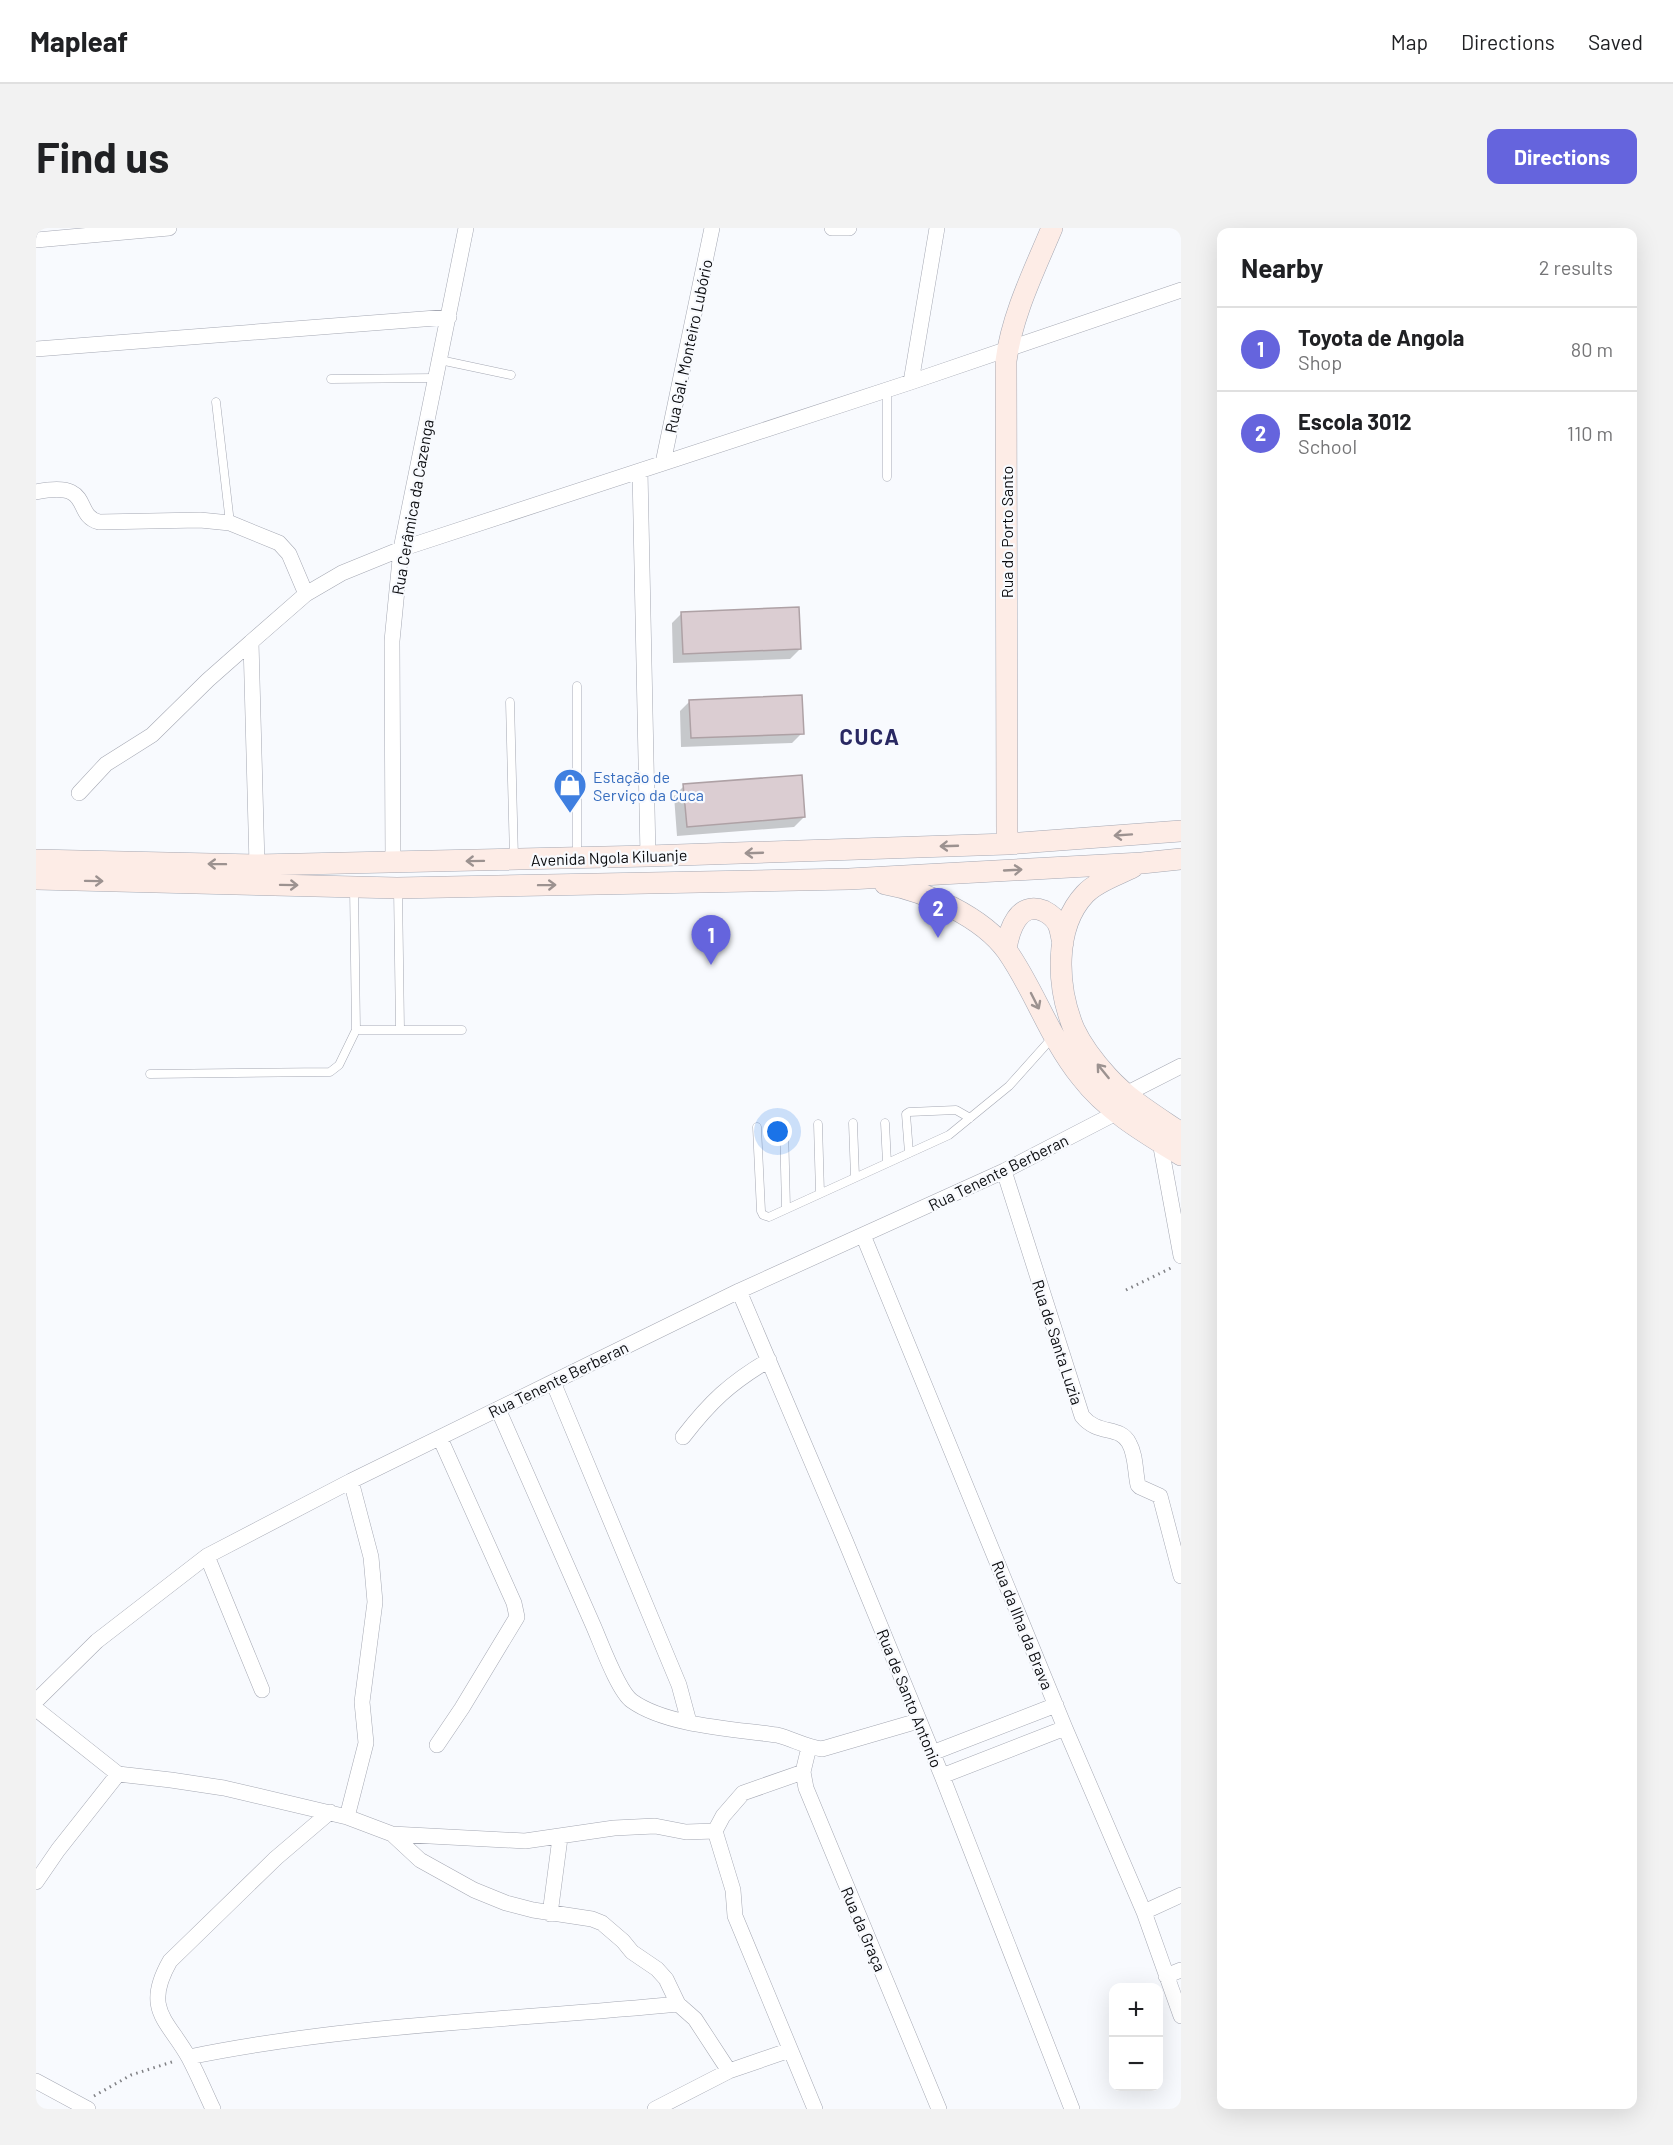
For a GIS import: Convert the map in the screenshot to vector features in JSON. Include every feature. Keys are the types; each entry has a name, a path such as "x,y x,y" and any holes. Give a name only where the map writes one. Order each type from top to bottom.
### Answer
{"main road":[{"name":"Rua do Porto Santo","path":"1007,844 1005,374 1008,348 1020,307 1052,228"},
{"name":"Avenida Ngola Kiluanje","path":"36,860 257,865 514,860 1007,844 1181,831"},
{"name":"Avenida Ngola Kiluanje","path":"36,879 398,888 849,879 1181,859"},
{"path":"1142,863 1102,882 1086,893 1071,917 1063,943 1062,982 1067,1008 1075,1030 1103,1071 1126,1094 1181,1133"},
{"path":"849,879 903,887 939,900 976,922 1006,949 1053,1037 1096,1096 1116,1113 1181,1155"},
{"path":"1006,949 1012,925 1018,916 1028,909 1036,909 1052,916 1058,924 1063,943"}],"street":[{"path":"36,240 64,233 170,228"},
{"name":"Rua Cerâmica da Cazenga","path":"393,863 392,641 401,549 466,228"},
{"name":"Rua Gal. Monteiro Lubório","path":"663,463 712,228"},
{"path":"832,228 849,228"},
{"path":"911,382 937,228"},
{"path":"79,793 106,764 159,729 208,680 306,594 342,573 401,549 911,382 1181,290"},
{"path":"36,349 449,317"},
{"path":"640,471 648,856"},
{"path":"36,492 55,489 72,492 77,495 89,517 99,522 200,520 230,523 279,543 289,554 306,594"},
{"path":"250,642 257,865"},
{"path":"1126,1094 1181,1066"},
{"name":"Rua Tenente Berberan","path":"36,1701 97,1641 207,1556 351,1481 739,1291 1004,1171 1116,1113"},
{"path":"1160,1142 1176,1262"},
{"name":"Rua de Santa Luzia","path":"1004,1171 1082,1416 1089,1424 1097,1428 1119,1432 1131,1445 1138,1485 1160,1496 1181,1576"},
{"name":"Rua da Ilha da Brava","path":"863,1235 1065,1728 1144,1912 1181,2016"},
{"name":"Rua de Santo Antonio","path":"739,1291 942,1776 1072,2109"},
{"path":"683,1437 706,1407 726,1388 769,1360"},
{"path":"553,1382 679,1685 689,1722"},
{"path":"498,1409 621,1686 630,1699 644,1708 689,1722 783,1737 809,1747 822,1749 918,1721"},
{"path":"437,1745 468,1699 517,1617 514,1603 440,1438"},
{"path":"347,1817 366,1743 362,1702 375,1602 371,1557 351,1481"},
{"path":"207,1556 262,1690"},
{"path":"932,1753 1056,1705"},
{"path":"36,1709 118,1774 224,1788 330,1812 393,1834 508,1841 560,1838 614,1828 656,1826 686,1832 715,1831"},
{"path":"942,1776 1065,1728"},
{"name":"Rua da Graça","path":"809,1747 803,1772 806,1788 939,2109"},
{"path":"803,1772 742,1793 723,1816 715,1831 733,1890 735,1916 815,2109"},
{"path":"36,1882 58,1850 118,1774"},
{"path":"213,2109 189,2057 165,2023 158,2006 162,1975 170,1961 276,1858 330,1812"},
{"path":"393,1834 420,1860 456,1881 506,1902 550,1914 592,1919 602,1923 632,1952 657,1969 666,1979 678,2004 695,2019 729,2071"},
{"path":"550,1914 560,1838"},
{"path":"1144,1912 1181,1895"},
{"path":"1166,1976 1181,1970"},
{"path":"189,2057 252,2044 423,2024 678,2004"},
{"path":"655,2109 729,2071 790,2050"},
{"path":"36,2081 79,2106"}],"lane":[{"path":"440,360 512,375"},
{"path":"331,379 436,378"},
{"path":"887,389 887,477"},
{"path":"216,402 230,523"},
{"path":"577,686 577,858"},
{"path":"510,702 514,860"},
{"path":"150,1074 330,1072 339,1065 356,1030 354,887"},
{"path":"398,888 400,1029"},
{"path":"356,1030 462,1030"},
{"path":"757,1127 761,1211 763,1215 769,1216 949,1135 1010,1086 1053,1037"},
{"path":"909,1153 906,1114 909,1112 956,1110 970,1118"},
{"path":"853,1123 855,1177"},
{"path":"818,1124 820,1193"},
{"path":"885,1124 887,1163"},
{"path":"784,1126 786,1209"}],"path":[{"path":"1126,1290 1176,1262"},
{"path":"79,2106 130,2075 189,2057"}],"building":[{"path":"799,607 801,649 683,654 681,612"},
{"path":"802,695 804,734 691,738 689,700"},
{"path":"802,775 805,817 687,827 683,784"}],"place":[{"name":"Estação de Serviço da Cuca","path":"570,814"},
{"name":"Escola 3012","path":"938,938"},
{"name":"Toyota de Angola","path":"711,965"}],"district":[{"name":"CUCA","path":"870,736"}]}
